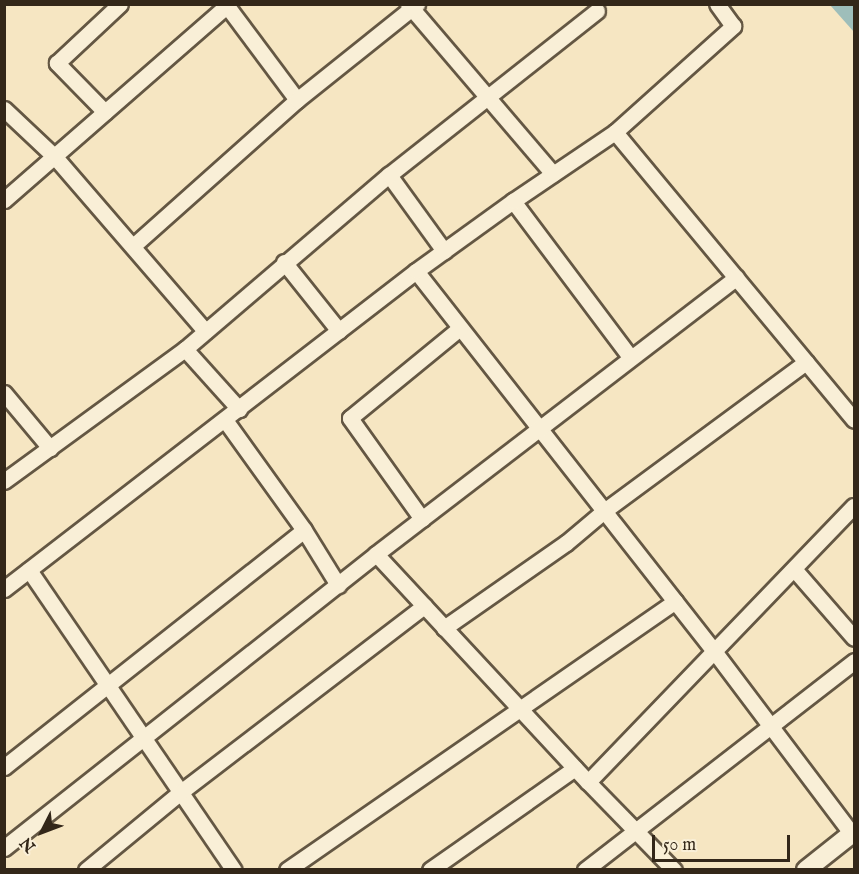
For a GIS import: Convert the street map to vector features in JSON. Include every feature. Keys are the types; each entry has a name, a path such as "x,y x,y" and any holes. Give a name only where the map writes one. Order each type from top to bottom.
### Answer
{"street":[{"path":"105,112 57,63 120,4"},
{"path":"4,589 444,251 615,132 733,26 717,4"},
{"path":"4,200 228,5 297,100"},
{"path":"132,246 297,100 412,6 553,174"},
{"path":"4,482 185,349 284,262 389,175 597,11"},
{"path":"4,109 55,157 205,331"},
{"path":"615,132 855,420"},
{"path":"389,175 444,251"},
{"path":"513,201 631,358"},
{"path":"284,262 339,332"},
{"path":"416,272 714,651 853,833 806,870"},
{"path":"4,848 145,739 376,554 736,278"},
{"path":"422,519 350,418 460,328"},
{"path":"185,349 239,409"},
{"path":"444,628 566,543 604,511 806,362"},
{"path":"4,393 50,448"},
{"path":"225,420 304,530 338,585"},
{"path":"588,782 855,506"},
{"path":"4,767 107,683 304,530"},
{"path":"376,554 588,782 674,870"},
{"path":"794,569 855,638"},
{"path":"29,570 234,870"},
{"path":"287,870 521,710 675,601"},
{"path":"86,870 182,792 424,606"},
{"path":"585,870 855,661"},
{"path":"430,870 575,768"}],"water":[{"path":"830,5 854,5 854,32"}]}
